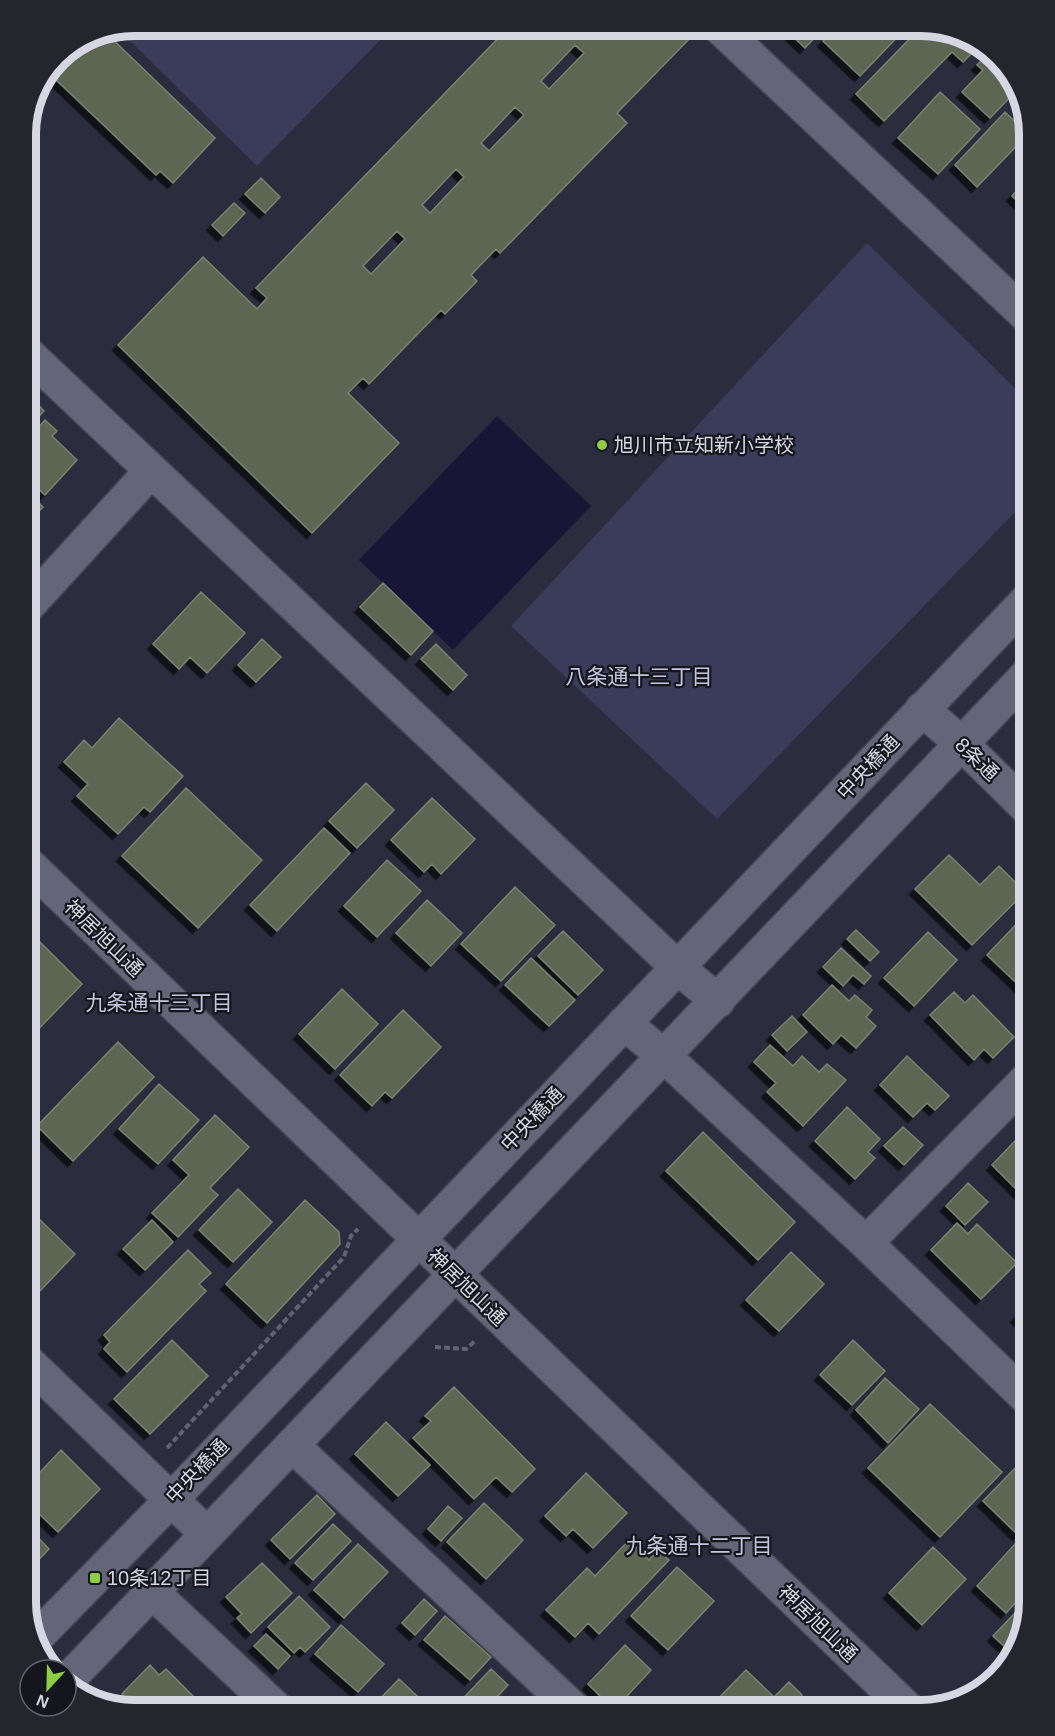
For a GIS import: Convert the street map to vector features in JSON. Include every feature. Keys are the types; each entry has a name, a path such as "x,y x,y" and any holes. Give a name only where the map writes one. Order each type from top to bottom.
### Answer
{"street":[{"path":"729,36 1019,309"},
{"path":"36,362 677,967 718,1000"},
{"path":"36,597 151,471"},
{"name":"中央橋通","path":"41,1633 171,1500 1019,608"},
{"path":"78,1669 1019,684"},
{"name":"8条通","path":"922,709 962,744 1019,800"},
{"name":"神居旭山通","path":"36,872 899,1700"},
{"path":"624,1023 664,1056 866,1243 1019,1390"},
{"path":"866,1243 1019,1087"},
{"path":"36,1370 207,1534"},
{"path":"292,1445 564,1700"},
{"path":"152,1592 267,1700"}],"path":[{"path":"143,1473 344,1257 351,1236"},
{"path":"432,1347 466,1349"}],"shaded area":[{"path":"384,36 257,166 126,37"},
{"path":"867,243 1019,392 1019,508 717,819 511,626"},
{"path":"497,416 591,506 453,650 359,560"}],"building":[{"path":"500,36 692,36 617,113 627,123 500,253 496,249 471,275 477,281 445,314 441,310 369,384 363,378 348,393 399,443 312,533 118,345 203,257 257,309 267,298 256,288","holes":["575,45 584,53 549,89 541,81","515,107 524,115 489,151 481,143","456,169 464,177 430,213 422,205","397,231 405,239 371,274 363,266"]},
{"path":"792,36 816,36 805,48"},
{"path":"828,36 898,36 860,76 823,41"},
{"path":"912,36 927,36 952,41 973,52 963,62 952,52 884,121 856,94"},
{"path":"112,39 215,138 173,183 160,171 156,175 54,78 69,60 97,43"},
{"path":"984,58 986,60 995,69 1011,96 990,118 962,92 983,70 977,65"},
{"path":"940,92 980,129 938,174 898,138"},
{"path":"1005,112 1018,124 1019,143 977,187 955,165"},
{"path":"261,178 280,197 265,213 245,194"},
{"path":"1019,188 1019,203 1012,196"},
{"path":"234,203 245,213 223,236 212,225"},
{"path":"36,403 44,411 36,419"},
{"path":"45,420 57,431 52,436 77,460 45,495 36,487 36,430"},
{"path":"36,500 43,507 36,514"},
{"path":"383,583 433,631 411,655 360,607"},
{"path":"201,592 245,633 207,673 190,657 179,669 153,644"},
{"path":"262,639 281,657 256,682 238,665"},
{"path":"436,644 467,675 453,690 421,659"},
{"path":"119,718 183,776 150,812 144,807 118,834 77,796 88,784 64,762 84,740 92,748"},
{"path":"366,783 394,810 357,848 329,821"},
{"path":"186,788 262,860 198,928 122,856"},
{"path":"432,798 475,839 441,874 432,864 424,872 391,840"},
{"path":"324,828 350,853 277,931 250,905"},
{"path":"949,855 980,885 999,866 1019,886 1019,898 972,945 915,889"},
{"path":"387,860 421,891 377,937 344,906"},
{"path":"515,887 555,925 501,981 461,944"},
{"path":"427,900 462,933 431,966 396,933"},
{"path":"1019,921 1019,985 987,955"},
{"path":"856,930 879,952 870,961 847,939"},
{"path":"563,931 603,970 578,995 538,956"},
{"path":"928,932 957,960 914,1006 884,978"},
{"path":"40,942 82,984 36,1032 36,946"},
{"path":"841,948 871,976 864,984 853,975 843,986 823,967"},
{"path":"531,958 575,1000 549,1026 505,985"},
{"path":"832,985 849,1001 855,995 872,1010 866,1017 876,1026 856,1048 841,1035 833,1044 803,1015"},
{"path":"342,989 378,1024 335,1069 299,1034"},
{"path":"954,992 965,1003 973,995 1014,1037 993,1058 984,1049 974,1060 930,1015"},
{"path":"403,1010 441,1047 392,1098 385,1092 372,1106 340,1075"},
{"path":"792,1016 807,1032 787,1051 772,1035"},
{"path":"118,1042 154,1077 73,1161 37,1126"},
{"path":"770,1045 793,1066 802,1056 819,1072 827,1064 846,1080 803,1126 767,1092 776,1083 754,1062"},
{"path":"907,1056 949,1096 935,1110 927,1103 913,1117 880,1085"},
{"path":"159,1084 199,1120 158,1164 119,1129"},
{"path":"847,1107 880,1139 868,1152 875,1158 855,1179 815,1141"},
{"path":"215,1115 249,1147 210,1188 218,1195 178,1237 152,1213 189,1175 173,1160"},
{"path":"903,1127 923,1145 904,1165 884,1146"},
{"path":"703,1132 795,1222 758,1260 666,1171"},
{"path":"1019,1137 1019,1192 992,1165"},
{"path":"968,1183 988,1202 965,1225 946,1206"},
{"path":"238,1189 272,1222 233,1262 199,1230"},
{"path":"305,1200 339,1232 340,1244 267,1323 226,1284"},
{"path":"36,1218 75,1254 40,1291 36,1287"},
{"path":"152,1220 173,1242 145,1270 123,1249"},
{"path":"957,1223 968,1234 977,1224 1017,1263 981,1299 931,1250"},
{"path":"188,1250 211,1273 199,1284 206,1291 127,1372 104,1349 110,1342 104,1335"},
{"path":"791,1252 824,1284 779,1331 746,1300"},
{"path":"172,1340 208,1376 150,1434 114,1399"},
{"path":"853,1340 885,1371 852,1405 820,1375"},
{"path":"885,1378 919,1409 888,1443 856,1410"},
{"path":"454,1387 535,1469 512,1492 496,1477 474,1499 413,1438 431,1421 425,1416"},
{"path":"930,1404 1002,1472 940,1537 868,1468"},
{"path":"386,1422 430,1465 398,1496 355,1454"},
{"path":"61,1450 100,1489 58,1532 36,1511 36,1476"},
{"path":"1019,1464 1019,1534 983,1501"},
{"path":"586,1473 627,1513 593,1548 573,1529 566,1536 545,1516"},
{"path":"317,1495 335,1514 290,1559 271,1540"},
{"path":"484,1503 523,1540 486,1579 447,1542"},
{"path":"448,1506 462,1518 441,1541 428,1529"},
{"path":"333,1524 351,1541 313,1580 295,1563"},
{"path":"36,1535 49,1549 36,1563"},
{"path":"629,1540 649,1560 658,1550 669,1560 599,1634 588,1623 575,1637 546,1610 587,1568 595,1576"},
{"path":"1019,1540 1019,1599 1006,1613 977,1586"},
{"path":"358,1544 388,1572 344,1618 314,1590"},
{"path":"933,1547 966,1579 922,1625 889,1593"},
{"path":"262,1563 292,1593 251,1633 237,1618 242,1614 226,1597"},
{"path":"677,1567 714,1601 668,1650 631,1616"},
{"path":"299,1596 330,1627 305,1652 300,1647 294,1653 268,1627"},
{"path":"424,1599 437,1611 415,1635 402,1623"},
{"path":"1018,1609 1016,1627 1007,1649 993,1636"},
{"path":"445,1616 491,1657 470,1680 424,1640"},
{"path":"341,1625 384,1664 358,1692 315,1654"},
{"path":"266,1634 290,1656 278,1669 254,1646"},
{"path":"625,1645 651,1670 623,1700 604,1700 588,1684"},
{"path":"150,1665 159,1675 166,1669 197,1700 128,1700 122,1694"},
{"path":"491,1669 508,1685 496,1700 462,1700"},
{"path":"746,1670 774,1697 789,1682 802,1695 797,1700 717,1700"},
{"path":"399,1679 421,1700 379,1700"}],"place":[{"name":"旭川市立知新小学校","path":"602,445"},
{"name":"10条12丁目","path":"95,1578"}],"district":[{"name":"八条通十三丁目","path":"639,676"},
{"name":"九条通十三丁目","path":"159,1002"},
{"name":"九条通十二丁目","path":"699,1545"}]}
